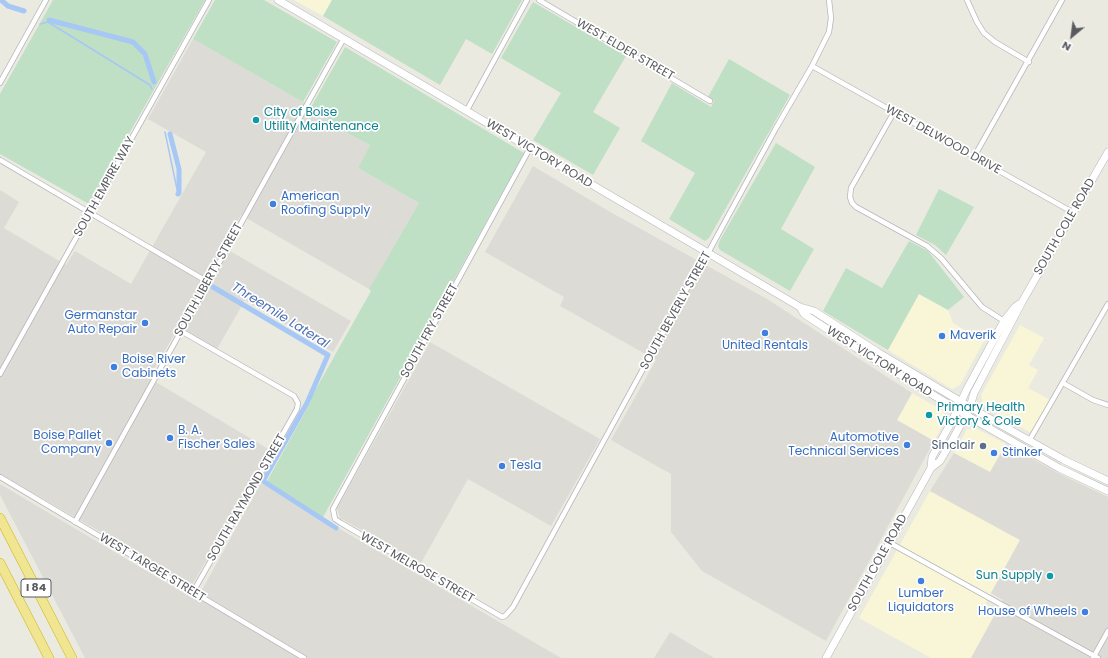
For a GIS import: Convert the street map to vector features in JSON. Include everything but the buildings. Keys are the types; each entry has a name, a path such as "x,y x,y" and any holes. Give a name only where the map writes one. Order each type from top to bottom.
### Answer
{"highway":[{"name":"I 84","path":"0,518 72,658"},
{"name":"I 84","path":"0,564 49,658"}],"main road":[{"name":"WEST VICTORY ROAD","path":"278,0 800,307 814,311 879,353 1064,460 1107,487"},
{"name":"SOUTH COLE ROAD","path":"826,658 931,468 940,461 966,415 974,393 1010,328 1022,302 1108,152"},
{"name":"SOUTH COLE ROAD","path":"931,468 932,457 1004,321 1015,307 1022,302"},
{"name":"WEST VICTORY ROAD","path":"800,307 804,314 957,410 1059,468 1088,481 1107,487"},
{"name":"WEST VICTORY ROAD","path":"818,323 822,321 845,331"},
{"name":"SOUTH COLE ROAD","path":"1003,339 1006,332 1004,321"}],"street":[{"path":"0,83 46,0"},
{"name":"SOUTH EMPIRE WAY","path":"0,374 209,0"},
{"path":"467,110 527,0"},
{"name":"WEST ELDER STREET","path":"539,0 710,101"},
{"name":"SOUTH BEVERLY STREET","path":"505,616 513,607 776,128 812,66 829,32 831,18 829,0"},
{"path":"967,0 984,33 994,42 1029,62"},
{"path":"974,157 1029,62 1062,0"},
{"name":"SOUTH LIBERTY STREET","path":"75,522 344,38"},
{"name":"WEST DELWOOD DRIVE","path":"812,66 1074,213"},
{"path":"894,112 851,188 850,197 852,203 856,207 927,246 941,258 982,307 1004,321"},
{"name":"SOUTH FRY STREET","path":"333,514 333,509 337,500 530,148"},
{"path":"0,160 208,282"},
{"path":"1029,440 1108,304"},
{"name":"SOUTH RAYMOND STREET","path":"181,331 294,396 298,403 297,409 193,592"},
{"path":"1063,383 1093,400 1108,405"},
{"name":"WEST TARGEE STREET","path":"0,477 304,658"},
{"name":"WEST MELROSE STREET","path":"333,514 335,519 341,523 498,616 505,616"},
{"path":"890,543 1095,657 1108,631"}],"shaded area":[{"path":"294,0 332,0 323,16"},
{"path":"193,39 303,102 338,125 340,129 370,145 358,168 419,203 369,289 241,215 223,247 351,321 333,352 245,300 217,349 178,328 149,378 270,450 192,585 0,474 0,190 19,202 4,228 66,265 75,251 131,284 206,152 148,119"},
{"path":"533,166 612,213 767,299 912,393 897,420 934,441 826,641 702,571 671,532 671,474 611,440 656,360 560,306 564,297 485,252"},
{"path":"919,294 948,310 953,323 984,341 960,385 952,389 888,350"},
{"path":"1020,325 1044,338 1029,365 1038,370 1028,388 1054,402 1035,435 983,406 981,395"},
{"path":"430,342 600,439 551,526 468,479 421,563 340,518 337,508"},
{"path":"912,393 942,410 947,418 934,441 897,420"},
{"path":"975,428 1006,444 990,473 954,453 967,429"},
{"path":"1006,444 1058,473 1108,497 1108,658 971,658 1003,600 991,593 1020,540 930,491 954,453 990,472"},
{"path":"261,483 561,658 85,658 0,495 0,484 194,599 203,588"},
{"path":"930,491 1020,540 985,604 997,610 971,658 931,658 859,618"},
{"path":"670,632 714,658 654,658"}],"green space":[{"path":"53,0 205,0 89,204 0,154 0,94"},
{"path":"215,0 264,0 337,42 303,102 193,39"},
{"path":"332,0 522,0 492,54 466,39 440,85 323,16"},
{"path":"533,2 626,56 593,112 620,128 593,175 533,140 561,93 501,58"},
{"path":"345,47 524,153 322,519 265,485 310,403 312,396 371,291 369,289 419,203 358,168 370,145 340,129 338,125 311,107"},
{"path":"729,59 790,95 709,238 705,241 669,219 695,173 641,141 672,83 711,107 714,101 708,97"},
{"path":"776,143 815,167 781,229 814,249 790,291 720,250 718,246 720,240"},
{"path":"939,189 974,207 946,255 935,245 916,235"},
{"path":"909,241 928,251 964,297 948,310 919,294 888,350 823,311 846,268 882,288"}],"waterway":[{"name":"Threemile Lateral","path":"1,0 8,6 24,11"},
{"name":"Threemile Lateral","path":"49,20 133,42 145,54 154,82"},
{"path":"40,24 48,22 150,85 152,89"},
{"path":"165,132 178,194"},
{"name":"Threemile Lateral","path":"170,134 179,169 178,194"},
{"name":"Threemile Lateral","path":"213,287 328,355 307,403 263,481 336,528"}],"place":[{"name":"City of Boise Utility Maintenance","path":"256,120"},
{"name":"American Roofing Supply","path":"273,204"},
{"name":"Germanstar Auto Repair","path":"145,323"},
{"name":"United Rentals","path":"765,333"},
{"name":"Maverik","path":"942,336"},
{"name":"Boise River Cabinets","path":"114,367"},
{"name":"Primary Health Victory & Cole","path":"929,415"},
{"name":"B. A. Fischer Sales","path":"170,438"},
{"name":"Boise Pallet Company","path":"109,443"},
{"name":"Automotive Technical Services","path":"907,445"},
{"name":"Sinclair","path":"983,446"},
{"name":"Stinker","path":"994,453"},
{"name":"Tesla","path":"502,466"},
{"name":"Sun Supply","path":"1050,576"},
{"name":"Lumber Liquidators","path":"921,581"},
{"name":"House of Wheels","path":"1085,612"}]}
